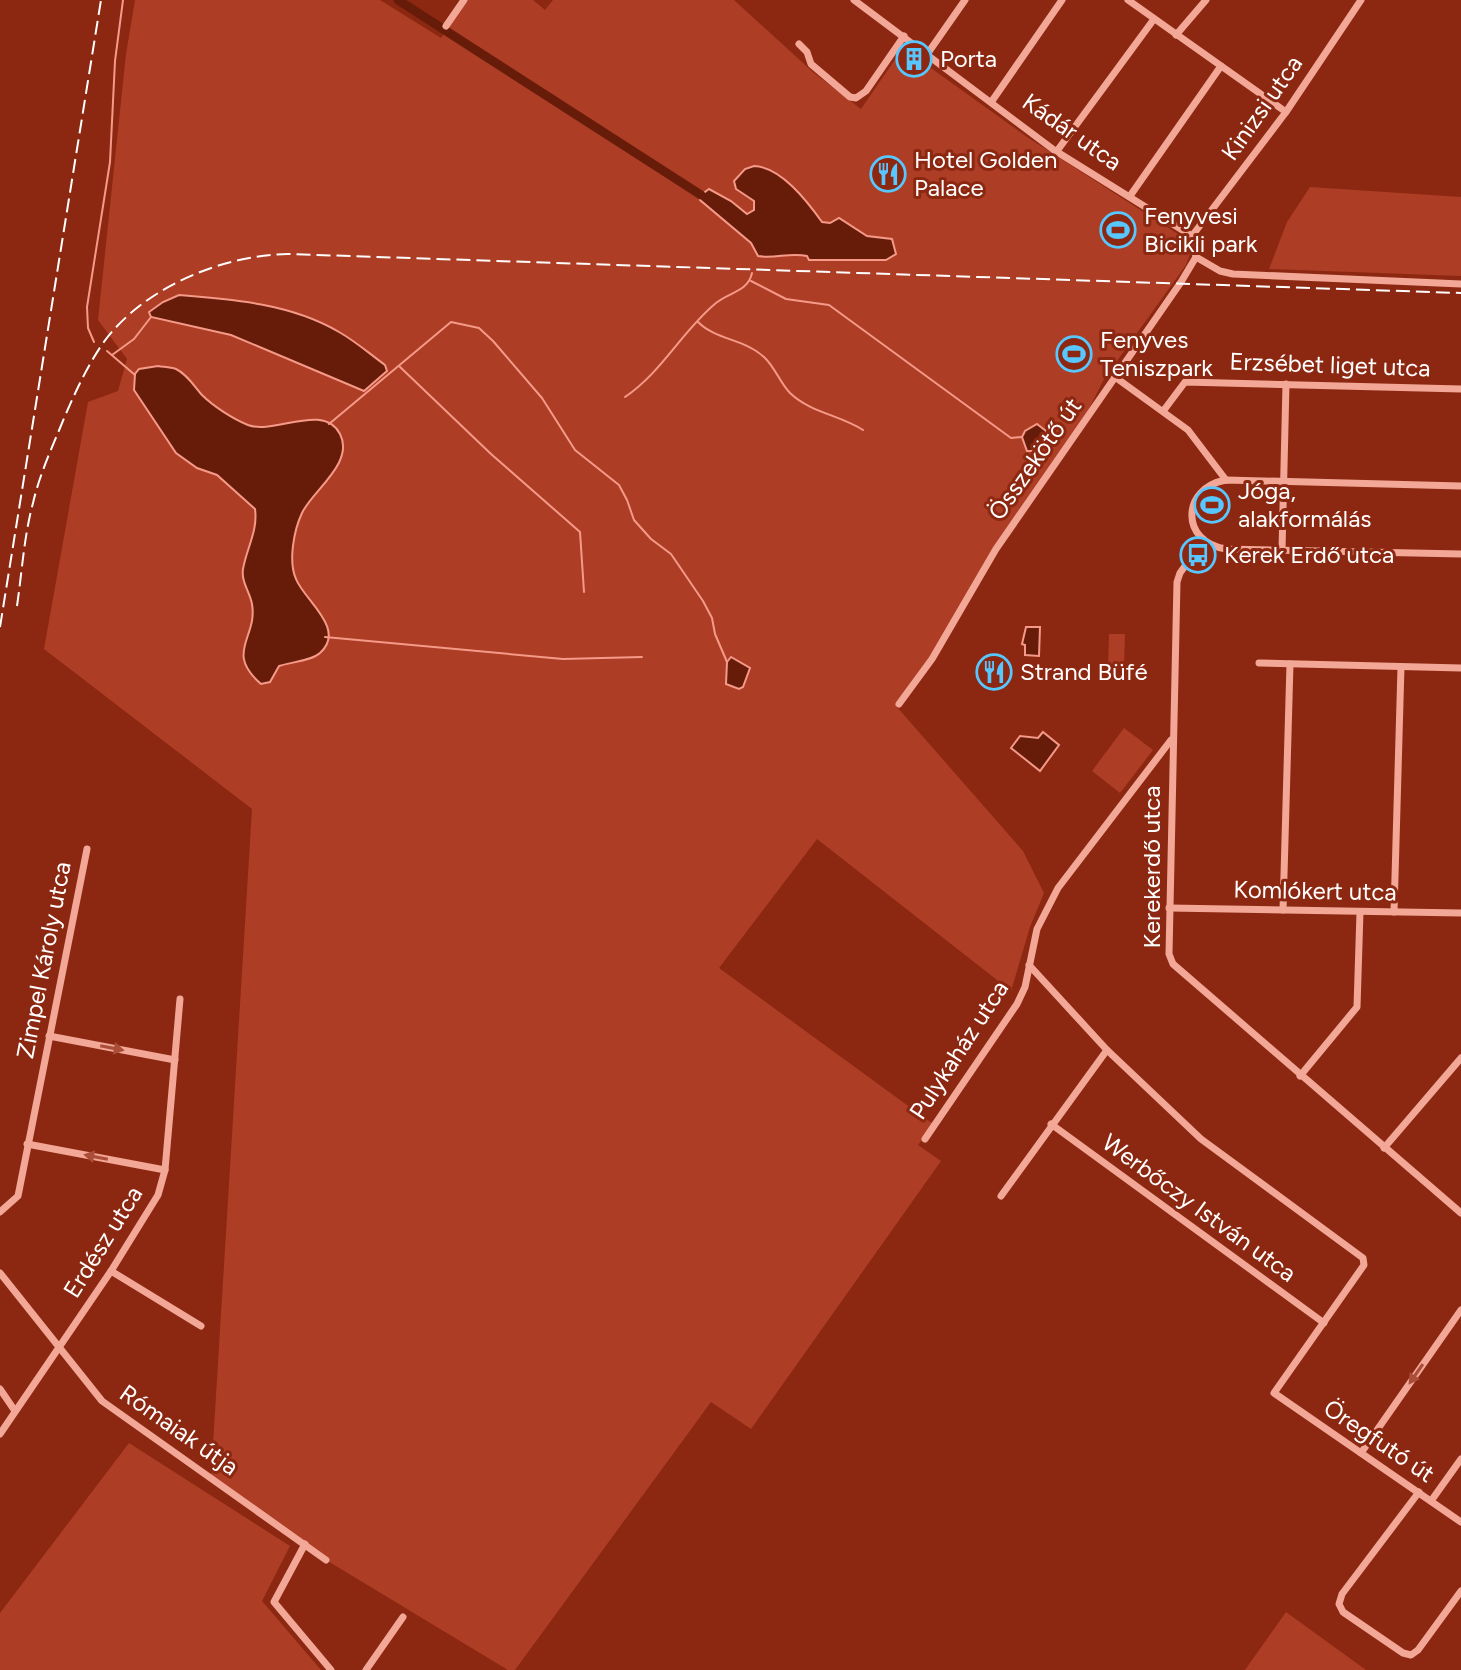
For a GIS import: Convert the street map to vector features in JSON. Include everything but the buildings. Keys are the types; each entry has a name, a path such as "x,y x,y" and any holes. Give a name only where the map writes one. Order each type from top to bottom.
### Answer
{"street":[{"path":"446,26 464,0"},
{"path":"928,53 965,0"},
{"path":"992,101 1062,0"},
{"path":"1128,0 1286,112"},
{"path":"1176,35 1206,0"},
{"name":"Kinizsi utca","path":"1192,236 1286,112 1361,0"},
{"name":"Kádár utca","path":"859,1 1057,151 1192,236"},
{"path":"1057,151 1154,19"},
{"path":"799,44 807,52 811,64 850,97 856,98 866,91 904,36"},
{"path":"1130,196 1221,66"},
{"path":"1192,236 1196,257 1220,271 1233,274 1461,284"},
{"name":"Összekötő út","path":"899,704 932,659 996,549 1196,257"},
{"path":"1115,377 1188,430 1226,480"},
{"name":"Erzsébet liget utca","path":"1164,410 1185,382 1461,389"},
{"path":"1282,550 1286,384"},
{"path":"1461,486 1226,480 1205,488 1193,506 1194,529 1203,541 1226,549 1461,554"},
{"name":"Kerekerdő utca","path":"1203,541 1177,582 1168,942 1173,964 1461,1213"},
{"path":"1259,663 1461,668"},
{"path":"1283,910 1290,664"},
{"path":"1394,912 1401,667"},
{"name":"Pulykaház utca","path":"925,1139 1017,1004 1025,987 1037,929 1058,888 1173,738"},
{"name":"Zimpel Károly utca","path":"0,1212 18,1196 87,849"},
{"name":"Komlókert utca","path":"1169,908 1461,913"},
{"path":"1300,1076 1357,1007 1360,912"},
{"path":"1029,965 1107,1050 1201,1139 1363,1258 1364,1265 1324,1323"},
{"name":"Erdész utca","path":"0,1434 111,1271 158,1195 165,1170 180,999"},
{"path":"49,1036 175,1060"},
{"path":"1001,1196 1107,1050"},
{"path":"1384,1148 1461,1058"},
{"name":"Werbőczy István utca","path":"1051,1124 1324,1323"},
{"path":"27,1144 165,1170"},
{"path":"111,1271 201,1326"},
{"name":"Rómaiak útja","path":"0,1273 102,1401 326,1560"},
{"path":"1361,1453 1461,1310"},
{"name":"Öregfutó út","path":"1324,1323 1274,1393 1461,1522"},
{"path":"0,1389 15,1411"},
{"path":"1431,1501 1461,1459"},
{"path":"1419,1492 1342,1594 1339,1604 1343,1612 1403,1653 1411,1655 1418,1650 1461,1591"},
{"path":"305,1544 274,1602 331,1670"},
{"path":"366,1670 403,1617"}],"shaded area":[{"path":"135,0 380,0 441,38 468,0 533,0 545,10 553,0 734,0 814,73 861,109 903,48 1027,137 1181,236 1190,254 1186,265 1104,379 1076,435 1034,493 932,659 897,707 1023,851 1044,893 1030,927 1011,991 817,839 719,968 933,1124 918,1145 941,1161 751,1429 711,1402 515,1670 508,1670 326,1560 211,1477 252,809 44,649 88,402 118,391 127,359 98,320 126,54"},
{"path":"754,166 774,172 783,179 801,195 822,222 830,223 839,218 867,236 892,239 896,254 886,260 809,260 807,256 795,255 758,256 751,243 700,200 709,189 747,214 754,210 754,201 736,189 734,181 745,169"},
{"path":"1310,187 1461,197 1461,276 1269,269 1287,222"},
{"path":"179,295 241,301 302,315 345,336 385,365 387,371 364,391 231,335 151,317 149,312"},
{"path":"158,366 180,371 212,403 248,425 259,427 322,420 340,434 342,455 302,513 292,555 296,579 326,625 329,634 327,644 316,656 279,666 270,682 261,684 250,673 243,654 253,616 243,569 254,532 255,509 217,475 197,468 176,453 134,390 135,374 139,369"},
{"path":"1037,424 1046,431 1045,439 1039,448 1027,451 1022,437 1025,431"},
{"path":"1026,627 1040,627 1039,656 1025,655 1025,645 1022,644"},
{"path":"1109,634 1125,634 1124,667 1108,666"},
{"path":"731,657 750,668 743,687 739,689 726,684 727,662"},
{"path":"1124,728 1153,750 1120,793 1092,771"},
{"path":"1043,732 1059,745 1040,771 1011,748 1020,736 1038,738"},
{"path":"129,1443 290,1546 262,1601 321,1670 0,1670 0,1613"},
{"path":"1286,1612 1366,1670 1245,1670"}],"waterway":[{"path":"94,342 88,328 87,307 110,162 115,61 123,0"},
{"path":"398,0 701,195"},
{"path":"625,397 650,376 704,314 721,299 747,284 752,273"},
{"path":"751,281 786,299 829,305 1011,438 1022,437"},
{"path":"112,355 134,339 151,317"},
{"path":"329,424 451,322 479,328 542,398 575,450 619,485 634,520 651,539 671,554 712,618 727,662"},
{"path":"698,322 713,333 756,351 768,361 786,389 798,400 863,430"},
{"path":"107,351 135,375"},
{"path":"399,366 491,454 580,532 584,592"},
{"path":"325,637 563,659 642,657"}],"railway":[{"path":"0,627 101,0"},
{"path":"17,606 27,528 38,484 74,396 101,346 117,326 160,292 184,279 236,261 288,254 1461,293"}],"place":[{"name":"Porta","path":"914,59"},
{"name":"Hotel Golden Palace","path":"888,174"},
{"name":"Fenyvesi Bicikli park","path":"1118,230"},
{"name":"Fenyves Teniszpark","path":"1074,354"},
{"name":"Jóga, alakformálás","path":"1212,505"},
{"name":"Kerek Erdő utca","path":"1198,555"},
{"name":"Strand Büfé","path":"994,672"}]}
